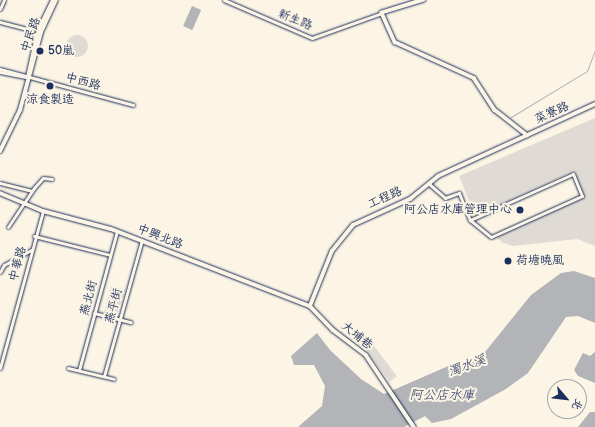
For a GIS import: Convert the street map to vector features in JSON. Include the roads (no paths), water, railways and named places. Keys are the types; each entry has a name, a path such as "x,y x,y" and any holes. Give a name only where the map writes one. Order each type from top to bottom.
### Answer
{"main road":[{"name":"中民路","path":"0,151 18,116 39,32 53,0"},
{"name":"中民路","path":"39,32 56,0"}],"street":[{"path":"0,9 4,0"},
{"name":"新生路","path":"224,0 312,38 382,13"},
{"path":"382,13 424,0"},
{"name":"菜寮路","path":"382,13 395,42 474,78 501,116 527,135 595,104"},
{"path":"0,22 39,32"},
{"name":"中西路","path":"0,69 133,105"},
{"name":"中西路","path":"0,72 28,77"},
{"name":"工程路","path":"310,306 332,251 348,230 359,221 410,199 428,183 527,135"},
{"path":"428,183 445,198 458,193 470,220 491,237 582,196 573,174 470,220"},
{"path":"8,227 26,203 32,190 43,178 52,179"},
{"path":"0,183 32,190"},
{"name":"中興北路","path":"0,193 43,211 117,231 142,240 310,306"},
{"name":"中華路","path":"0,368 34,236 43,211"},
{"name":"燕北街","path":"79,370 117,231"},
{"path":"34,236 110,255"},
{"name":"燕平街","path":"104,376 142,240"},
{"path":"0,272 4,265 31,250"},
{"name":"大埔巷","path":"310,306 333,330 366,355 413,426"},
{"path":"94,313 131,322"},
{"path":"68,368 114,379"}],"water":[{"path":"192,6 201,10 192,30 183,26"},
{"name":"阿公店水庫","path":"574,271 595,278 595,323 578,316 566,317 528,373 506,389 451,419 432,423 425,416 404,427 298,427 322,406 325,386 314,365 294,365 291,356 317,333 330,350 361,379 384,394 453,364 477,362 531,295 561,273"},
{"path":"595,352 595,383 578,376 574,370 583,353 590,356"},
{"path":"590,412 595,412 595,427 578,427 584,419 587,419 587,416"}],"waterway":[{"path":"511,117 587,71 595,50"}],"place":[{"name":"50嵐","path":"40,51"},
{"name":"涼食製造","path":"50,86"},
{"name":"阿公店水庫管理中心","path":"520,210"},
{"name":"荷塘曉風","path":"508,261"}],"water label":[{"name":"濁水溪","path":"467,366"}]}
